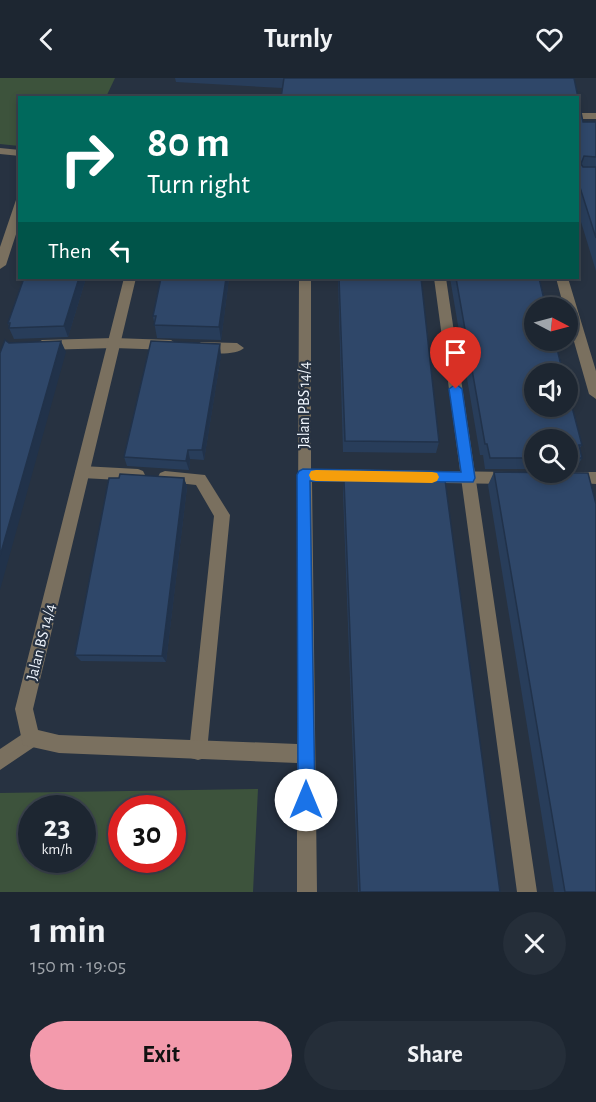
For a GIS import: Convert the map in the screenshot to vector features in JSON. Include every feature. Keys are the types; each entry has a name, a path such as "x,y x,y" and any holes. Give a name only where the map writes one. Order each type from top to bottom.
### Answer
{"street":[{"path":"579,116 596,116"},
{"path":"0,150 18,153"},
{"path":"0,265 18,209"},
{"name":"Jalan BS 14/4","path":"30,738 24,709 130,279"},
{"name":"Jalan PBS 14/4","path":"305,279 303,475 307,892"},
{"path":"440,279 527,892"},
{"path":"562,279 596,394"},
{"path":"26,345 114,343 237,348"},
{"path":"82,472 200,479 222,515 198,751"},
{"path":"303,475 524,478"},
{"path":"578,478 596,478"},
{"path":"0,760 30,738 59,744 306,754"}],"green space":[{"path":"0,78 115,78 106,96 18,96 18,146 0,144"},
{"path":"258,789 253,892 0,892 0,793"}],"building":[{"path":"284,78 574,78 578,96 281,96"},
{"path":"579,102 583,122 596,122 596,157 584,156 581,164 583,167 596,167 596,238 579,184"},
{"path":"24,279 79,279 64,326 9,328 10,323 8,323"},
{"path":"161,279 226,279 219,327 154,325 156,316 153,316"},
{"path":"339,279 421,279 439,442 345,441"},
{"path":"456,279 539,279 543,297 524,297 524,351 558,351 560,363 524,363 524,417 575,417 578,429 524,429 524,458 490,458 487,444 485,444"},
{"path":"5,340 9,343 61,341 0,556 0,353"},
{"path":"151,341 220,344 202,450 188,450 186,461 124,457"},
{"path":"578,430 582,445 579,445 582,458 578,458"},
{"path":"494,472 524,472 524,483 578,483 578,473 588,473 596,504 596,892 565,892"},
{"path":"120,474 184,478 162,656 75,655 109,478 119,478"},
{"path":"344,480 445,480 500,892 360,892"}],"slow traffic":[{"path":"316,475 432,477"}],"route":[{"path":"306,800 303,475 468,478 456,389"}]}
